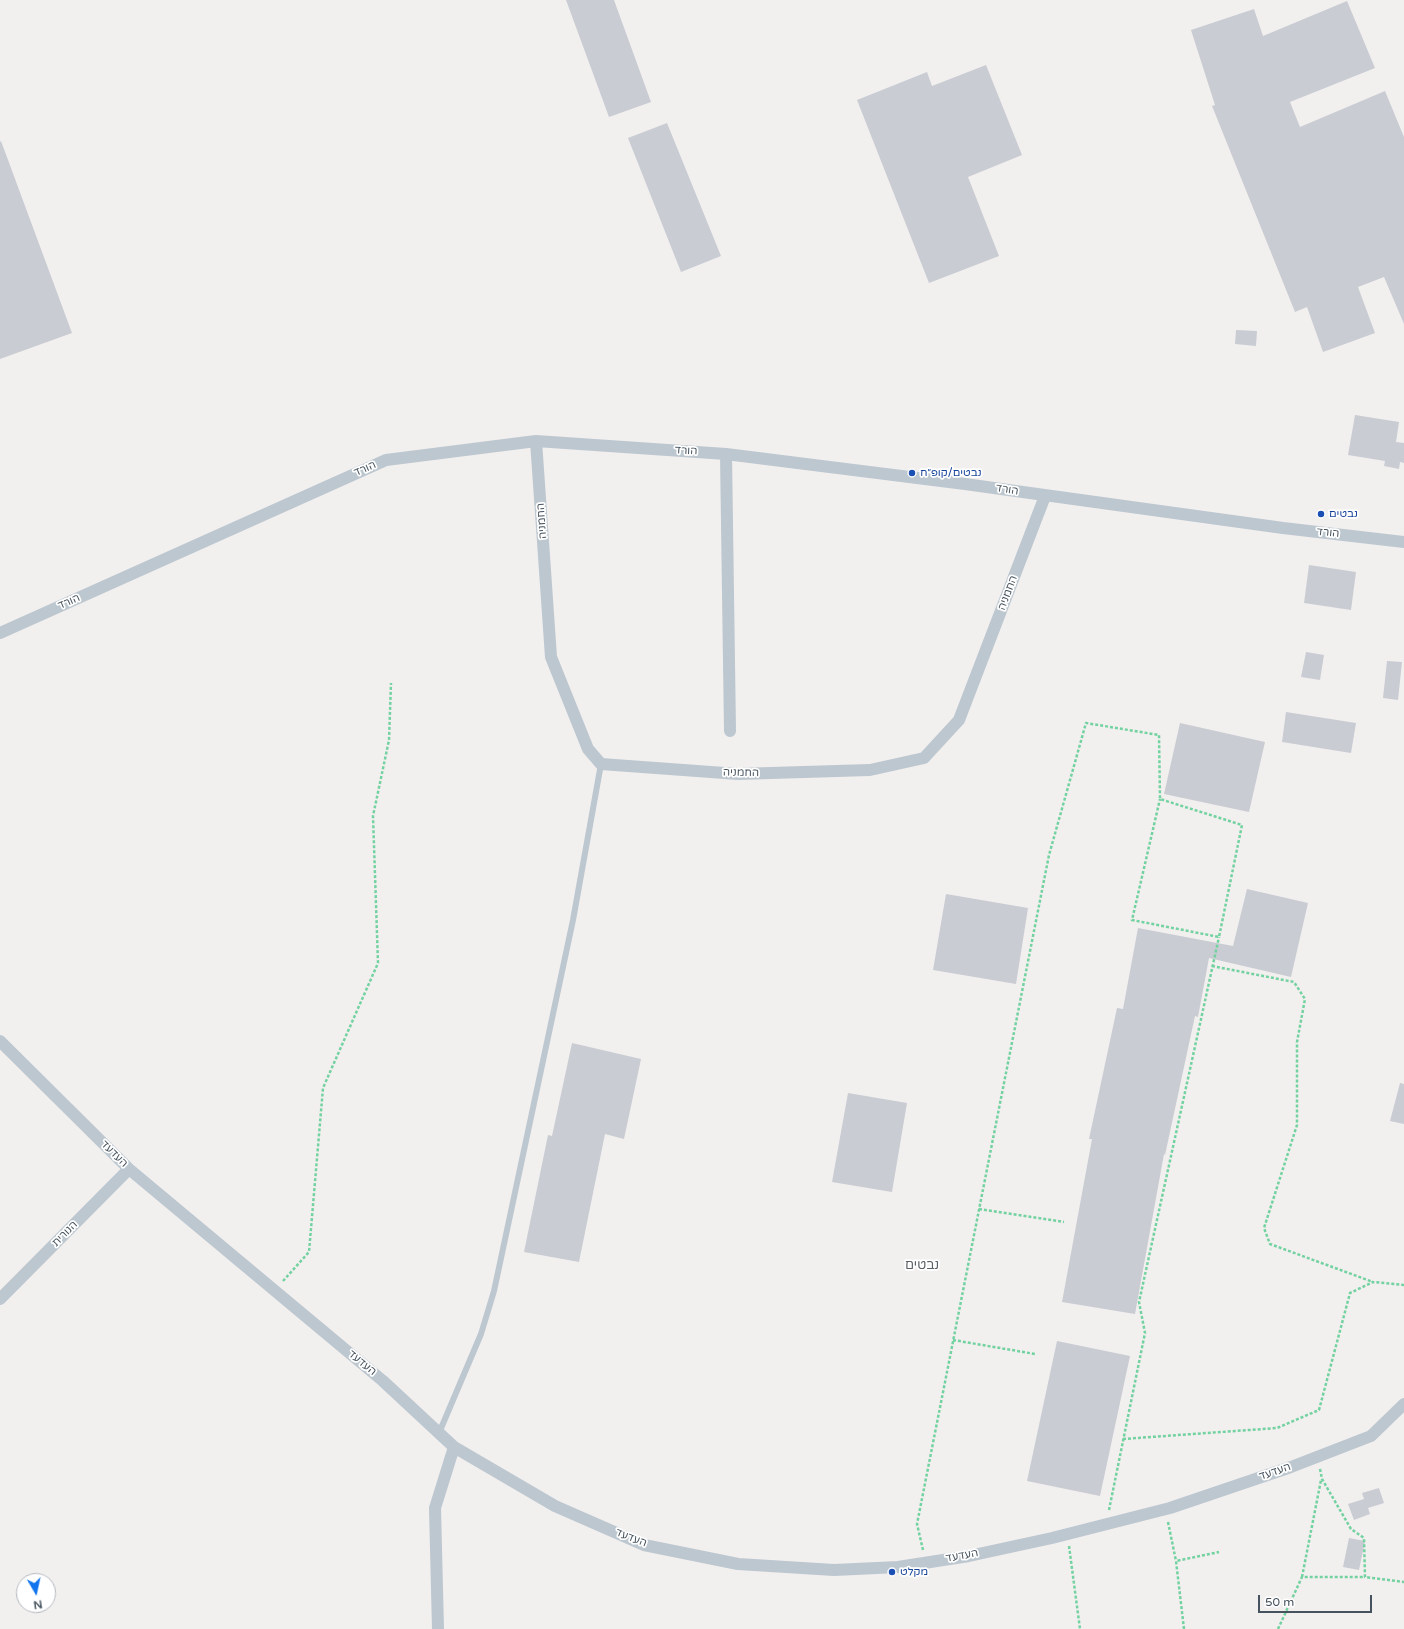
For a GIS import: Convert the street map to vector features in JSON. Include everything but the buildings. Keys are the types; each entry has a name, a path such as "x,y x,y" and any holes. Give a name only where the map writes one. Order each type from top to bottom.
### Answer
{"street":[{"name":"הורד","path":"0,632 386,460 536,442 726,454 964,484 1283,528 1404,542"},
{"name":"החמניה","path":"536,442 551,657 588,749 601,764 738,774 870,770 924,758 959,720 1045,496"},
{"path":"726,454 730,731"},
{"name":"העדעד","path":"0,1041 129,1169 383,1381 454,1447 555,1506 644,1544 738,1564 834,1570 898,1567 969,1556 1067,1534 1165,1509 1319,1456 1371,1436 1404,1404"},
{"name":"הנורית","path":"0,1299 129,1169"},
{"path":"438,1629 435,1508 454,1447"}],"lane":[{"path":"439,1433 481,1334 494,1291 573,920 601,764"}],"path":[{"path":"275,1291 309,1252 323,1088 378,963 373,816 389,740 391,683"},
{"path":"926,1562 917,1524 1049,855 1086,723 1159,736 1160,799 1132,920 1219,937"},
{"path":"1106,1524 1145,1333 1138,1302 1219,937 1242,825 1160,799"},
{"path":"1212,966 1294,982 1305,999 1297,1042 1297,1125 1264,1228 1270,1244 1373,1282 1404,1286"},
{"path":"979,1209 1064,1222"},
{"path":"1123,1439 1277,1428 1319,1410 1350,1293 1373,1282"},
{"path":"953,1340 1035,1354"},
{"path":"1278,1629 1302,1577 1322,1478 1319,1456"},
{"path":"1322,1478 1351,1529 1364,1538 1365,1577"},
{"path":"1165,1509 1176,1561 1184,1629"},
{"path":"1067,1534 1080,1629"},
{"path":"1176,1561 1219,1552"},
{"path":"1302,1577 1365,1577 1404,1582"}],"place":[{"name":"נבטים/קופ״ח","path":"912,473"},
{"name":"נבטים","path":"1321,514"},
{"name":"מקלט","path":"892,1572"}],"district":[{"name":"נבטים","path":"922,1266"}]}
